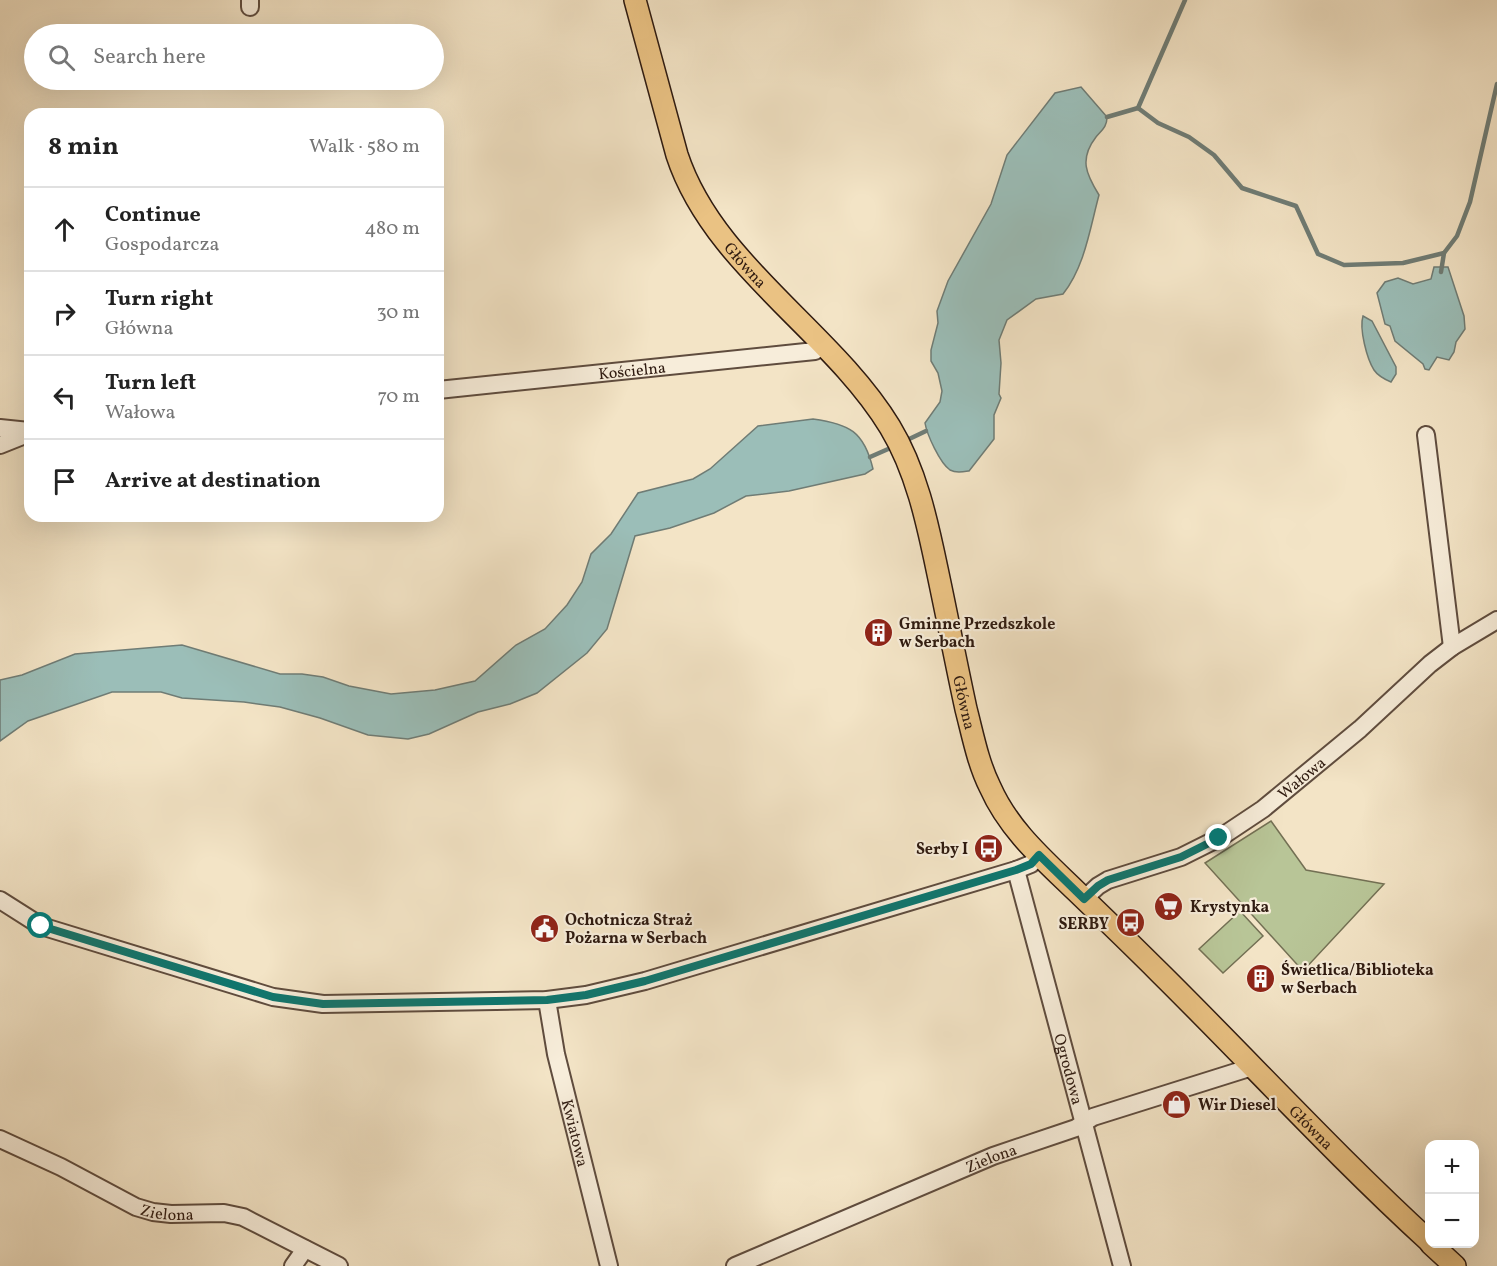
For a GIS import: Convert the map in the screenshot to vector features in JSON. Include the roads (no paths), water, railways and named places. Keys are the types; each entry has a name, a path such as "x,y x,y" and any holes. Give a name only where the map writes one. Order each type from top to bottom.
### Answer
{"main road":[{"name":"Główna","path":"635,0 677,155 692,192 709,220 725,240 822,344 873,403 899,444 920,497 981,765 1003,813 1019,835 1425,1238"},
{"name":"Główna","path":"1435,1248 1455,1266"}],"street":[{"name":"Kościelna","path":"444,389 815,351 822,344"},
{"path":"0,428 24,431"},
{"path":"0,445 24,435"},
{"path":"1426,435 1452,647"},
{"name":"Wałowa","path":"1084,899 1108,880 1181,857 1221,837 1263,809 1360,729 1421,672 1452,647 1497,620"},
{"path":"0,900 41,926 273,997 323,1004 547,1000 586,995 742,953 874,911 1016,870 1031,864 1039,855"},
{"name":"Ogrodowa","path":"1016,870 1122,1266"},
{"name":"Kwiatowa","path":"547,1000 556,1054 609,1266"},
{"name":"Zielona","path":"735,1266 993,1156 1076,1128 1093,1117 1252,1067"},
{"name":"Zielona","path":"0,1139 61,1167 136,1207 171,1214 224,1213 243,1217 339,1266"},
{"path":"293,1266 305,1249"}],"water":[{"path":"1081,87 1107,117 1105,126 1087,152 1086,166 1099,195 1082,259 1063,294 1036,299 1007,320 999,340 1001,363 999,394 1001,398 994,415 994,439 969,471 952,471 938,455 925,423 940,402 942,391 938,373 931,361 931,350 938,323 937,311 948,281 991,204 1007,155 1055,93"},
{"path":"1434,267 1448,267 1464,316 1465,329 1456,342 1449,360 1437,357 1429,370 1425,369 1423,364 1395,341 1390,326 1385,324 1377,293 1385,282 1398,278 1413,284 1431,279"},
{"path":"1363,316 1372,321 1396,367 1396,374 1391,382 1377,374 1371,365 1363,336"},
{"path":"813,419 836,424 853,432 865,446 873,469 865,474 789,491 746,496 714,513 670,528 635,536 607,629 587,653 537,693 510,704 478,712 429,734 408,739 368,735 280,707 182,698 161,692 112,692 28,721 0,741 0,680 22,675 75,654 182,645 280,674 323,677 349,686 391,694 435,690 475,681 516,645 545,629 567,605 582,582 591,554 611,534 638,493 693,479 710,469 758,426"}],"waterway":[{"path":"1138,108 1185,0"},
{"path":"1441,272 1444,253 1457,236 1470,202 1497,84"},
{"path":"1107,117 1138,108 1158,123 1189,137 1214,155 1242,188 1296,206 1318,254 1344,265 1403,263 1444,253"},
{"path":"905,441 926,431"},
{"path":"870,457 895,446"}],"place":[{"name":"Gminne Przedszkole w Serbach","path":"878,632"},
{"name":"Serby I","path":"989,848"},
{"name":"Krystynka","path":"1169,906"},
{"name":"SERBY","path":"1130,923"},
{"name":"Ochotnicza Straż Pożarna w Serbach","path":"544,928"},
{"name":"Świetlica/Biblioteka w Serbach","path":"1260,978"},
{"name":"Wir Diesel","path":"1177,1104"}]}
